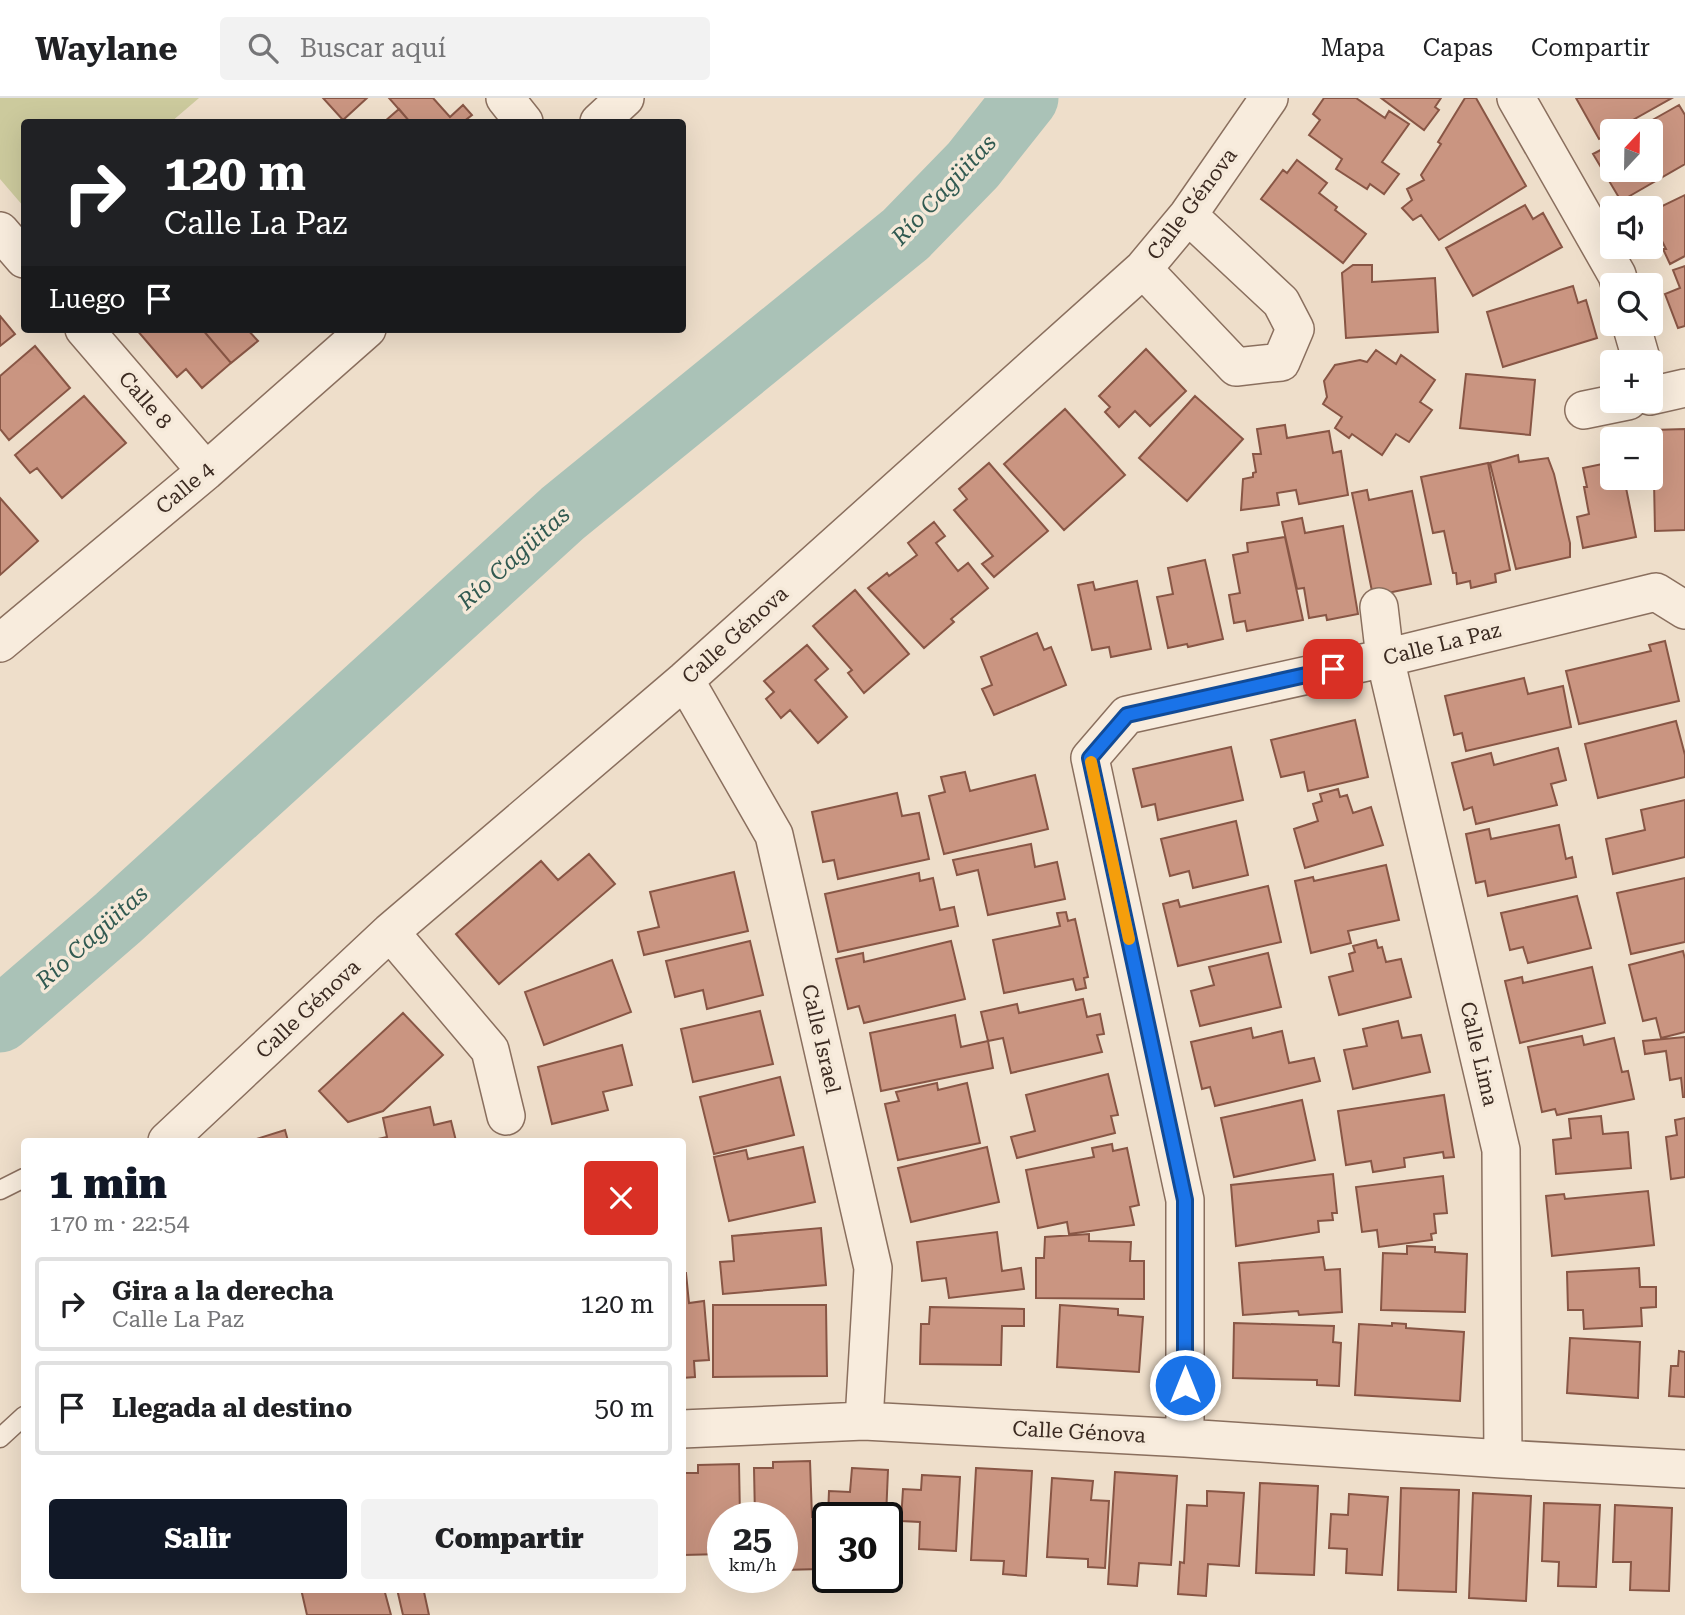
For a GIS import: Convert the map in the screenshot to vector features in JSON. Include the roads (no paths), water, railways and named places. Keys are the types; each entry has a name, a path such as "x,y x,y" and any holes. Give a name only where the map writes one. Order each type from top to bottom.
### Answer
{"street":[{"path":"505,98 522,119"},
{"path":"602,119 625,98"},
{"name":"Calle Génova","path":"170,1138 390,932 685,680 1143,269 1188,215 1269,98"},
{"path":"1516,98 1616,273"},
{"path":"1143,269 1236,366 1281,362 1295,329 1281,302 1188,215"},
{"path":"0,231 21,256"},
{"name":"Calle 8","path":"87,333 206,471"},
{"name":"Calle 4","path":"0,643 206,471 362,333"},
{"path":"1584,410 1600,405"},
{"name":"Calle La Paz","path":"1185,1438 1185,1200 1090,758 1127,715 1385,658 1656,592 1685,610"},
{"name":"Calle Lima","path":"1379,607 1385,658 1501,1150 1503,1459"},
{"name":"Calle Israel","path":"685,680 774,835 873,1268 864,1421"},
{"path":"390,932 490,1050 506,1116"},
{"name":"Calle Génova","path":"686,1429 864,1421 1685,1469"}],"lane":[{"path":"0,1190 21,1180"},
{"path":"0,1438 21,1419"}],"waterway":[{"name":"Río Cagüitas","path":"0,1020 118,918 563,513 906,234 973,165 1026,98"}]}
